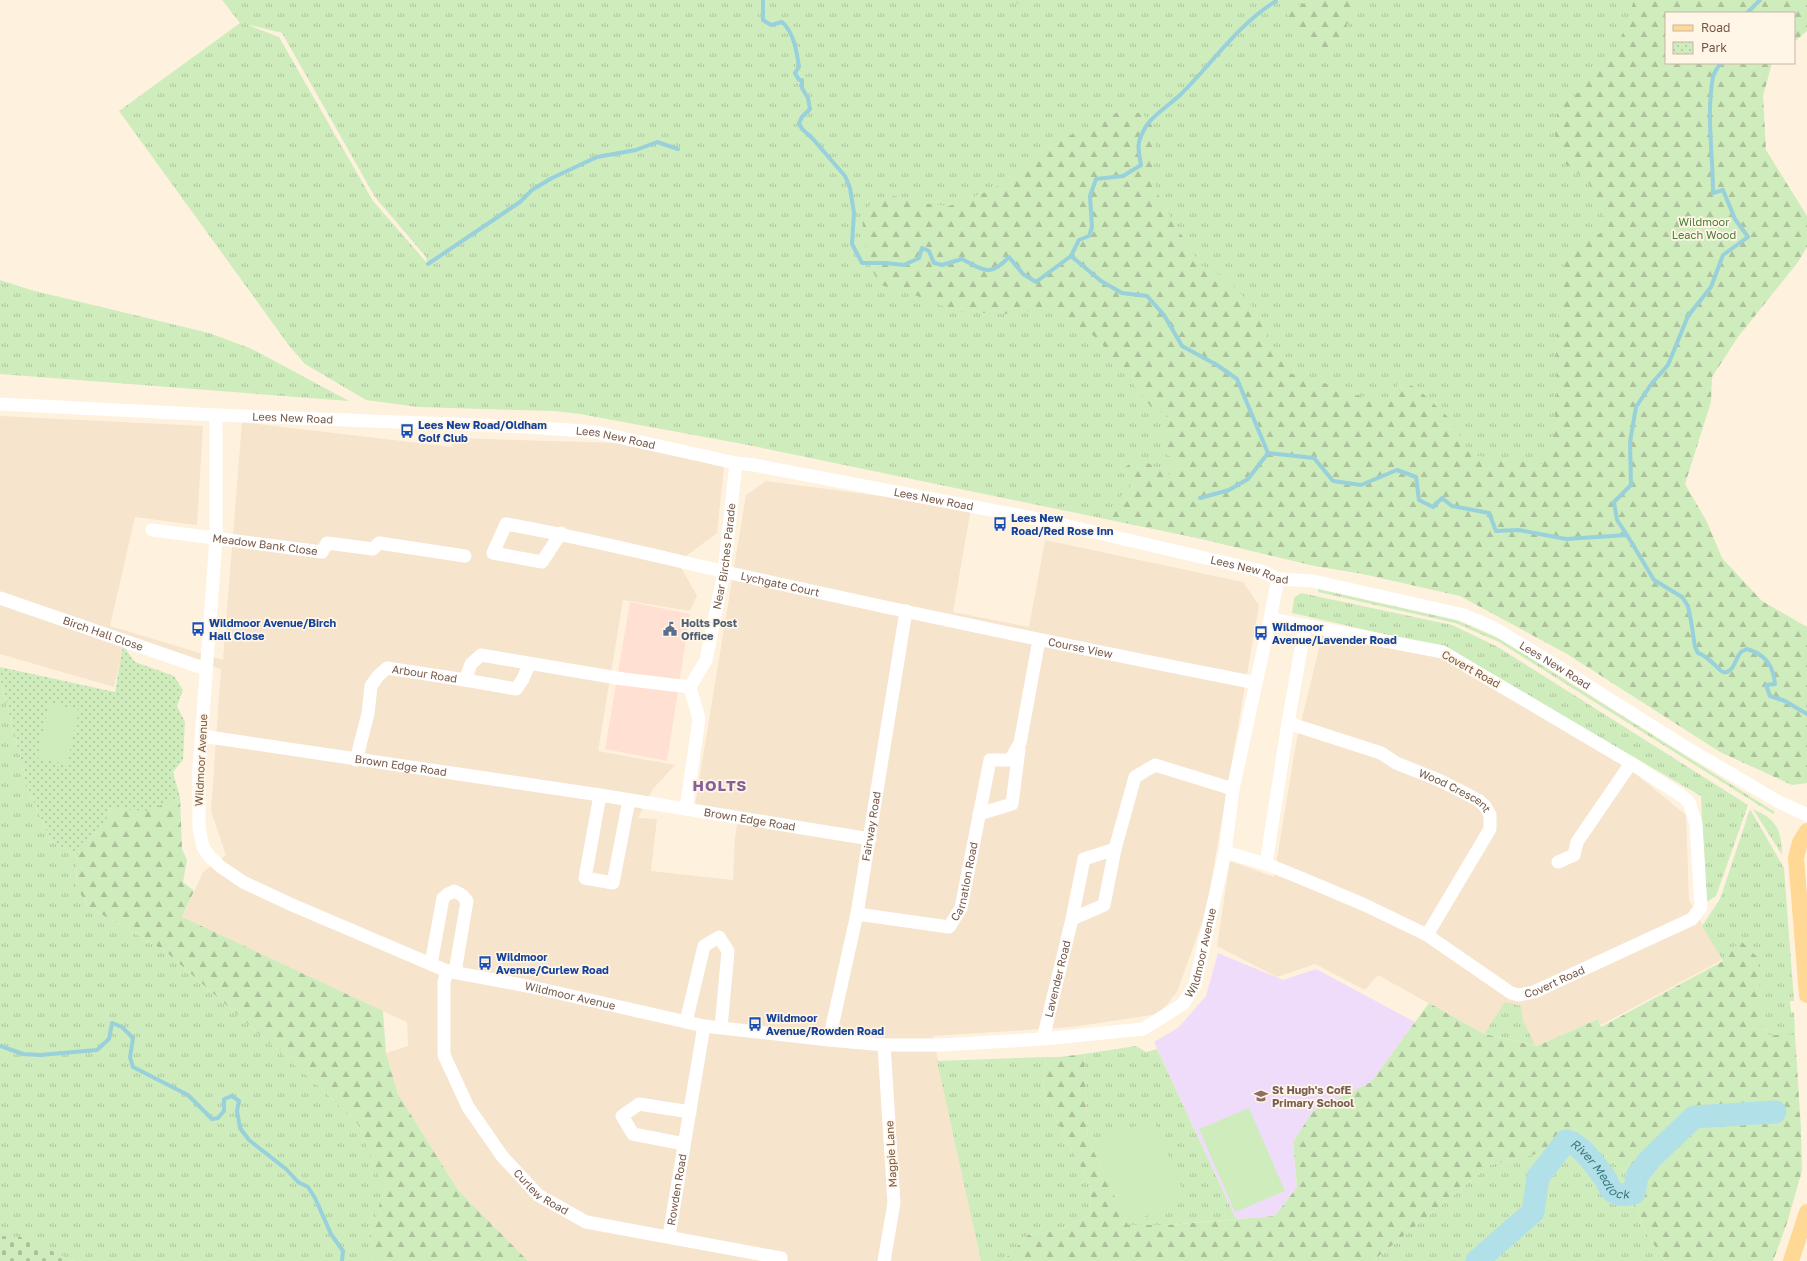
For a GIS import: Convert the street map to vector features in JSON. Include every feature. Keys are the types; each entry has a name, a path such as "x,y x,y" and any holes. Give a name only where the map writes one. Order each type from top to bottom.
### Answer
{"main road":[{"path":"1807,831 1800,842 1796,858 1807,994"},
{"path":"1791,1261 1807,1212"}],"street":[{"name":"Lees New Road","path":"0,404 216,415 430,422 595,432 736,463 754,465 1038,519 1261,571 1278,579 1313,581 1464,615 1494,628 1677,742 1777,801 1807,815"},
{"name":"Wildmoor Avenue","path":"216,415 216,539 199,769 199,828 204,847 210,857 243,882 290,904 431,964 451,971 532,987 704,1026 884,1045 942,1045 1043,1039 1143,1029 1183,1004 1195,986 1225,852 1233,788 1278,579"},
{"name":"Near Birches Parade","path":"690,687 706,660 724,572 736,463"},
{"name":"Lychgate Court","path":"561,533 542,562 493,553 506,524 561,533 724,572 906,611"},
{"name":"Meadow Bank Close","path":"152,530 322,552 327,543 373,549 379,543 465,556"},
{"name":"Birch Hall Close","path":"0,598 206,669"},
{"name":"Course View","path":"906,611 1039,640 1256,683"},
{"name":"Fairway Road","path":"829,1040 857,914 906,611"},
{"name":"Covert Road","path":"1225,852 1266,864 1366,905 1427,935 1511,993 1519,995 1534,992 1692,920 1701,907 1696,824 1689,802 1682,796 1631,763 1443,652 1270,619"},
{"path":"1266,864 1288,724 1306,626"},
{"name":"Carnation Road","path":"979,814 1012,804 1020,743 1039,640"},
{"name":"Arbour Road","path":"465,680 471,664 481,655 623,679 690,687"},
{"name":"Arbour Road","path":"356,760 368,714 371,686 378,676 387,668 516,689 523,679 529,664"},
{"path":"686,809 699,719 690,687"},
{"name":"Wood Crescent","path":"1288,724 1381,753 1396,762 1441,781 1478,800 1485,806 1490,815 1490,829 1427,935"},
{"name":"Brown Edge Road","path":"202,736 600,795 870,839"},
{"name":"Carnation Road","path":"857,914 949,926 961,908 990,760 1010,760 1020,743"},
{"path":"1558,862 1574,855 1577,842 1631,763"},
{"path":"1072,919 1104,905 1114,849 1136,777 1155,765 1233,788"},
{"path":"600,795 585,878 613,883 629,800"},
{"name":"Lavender Road","path":"1043,1039 1072,919 1084,859 1114,849"},
{"path":"431,964 443,898 454,891 462,894 467,901 451,971"},
{"path":"686,1022 704,946 719,937 728,951 721,1027"},
{"name":"Curlew Road","path":"451,971 444,982 444,1056 468,1107 502,1156 538,1196 586,1222 669,1236 781,1258 781,1261"},
{"name":"Rowden Road","path":"669,1236 704,1026"},
{"name":"Magpie Lane","path":"884,1045 894,1203 884,1261"},
{"name":"Rowden Road","path":"684,1144 633,1134 622,1116 639,1104 690,1112"}],"shaded area":[{"path":"0,416 203,426 197,525 135,517 110,626 223,660 242,422 452,447 454,438 620,443 724,467 717,533 678,562 697,596 690,611 623,600 598,751 675,765 653,789 638,818 657,819 651,871 733,880 735,837 739,811 695,805 746,495 766,481 971,508 953,612 1029,627 1045,540 1243,582 1259,605 1206,912 1177,992 1159,1014 1072,1027 933,1036 981,1261 528,1261 458,1190 398,1094 386,1053 408,1046 407,1022 295,972 182,918 203,872 226,855 211,811 221,669 125,642 114,687 0,654"},
{"path":"630,602 690,614 667,761 605,749"},
{"path":"1322,636 1437,657 1620,761 1686,815 1689,900 1722,960 1601,1025 1598,1019 1537,1046 1484,1034 1378,975 1365,990 1315,964 1277,977 1217,946 1230,861 1274,877 1296,743"},
{"name":"St Hugh's CofE Primary School","path":"1218,953 1283,980 1316,969 1415,1022 1371,1082 1313,1111 1293,1142 1297,1187 1275,1216 1236,1219 1154,1042 1178,1028 1206,996"}],"green space":[{"path":"222,0 1650,0 1619,219 1559,470 1358,573 1315,566 1202,539 748,445 580,414 554,411 418,407 366,400 305,364 290,347 119,111 240,23","holes":["246,24 282,33 375,197 426,257 427,263 373,201 279,37"]},
{"path":"1015,0 1035,0 1034,6 1023,9"},
{"path":"1359,0 1331,54 1305,34 1284,11 1290,7 1308,3"},
{"name":"Wildmoor Leach Wood","path":"1634,0 1807,0 1807,31 1795,41 1795,12 1665,12 1665,64 1772,64 1763,96 1766,150 1807,216 1807,247 1798,262 1738,337 1712,377 1711,402 1685,484 1707,522 1722,558 1762,601 1807,627 1807,783 1792,785 1720,752 1567,654 1460,596 1358,573 1315,566 1202,539 1103,518 1131,484 1124,468 1138,458 1171,475 1177,460 1161,452 1169,417 1151,407 1097,338 1051,309 1010,314 957,312 907,292 880,285 868,262 862,220 870,204 890,195 921,203 949,206 991,190 1017,175 1036,150 1093,126 1123,109 1143,114 1157,131 1154,163 1156,191 1175,225 1201,265 1229,280 1254,309 1273,347 1289,373 1322,382 1349,394 1387,401 1395,393 1399,379 1418,389 1450,419 1471,455 1543,464 1553,434 1557,391 1556,347 1563,260 1583,243 1609,228 1588,181 1560,160 1555,135 1558,107 1581,91 1586,71 1612,58 1626,26"},
{"path":"0,280 31,290 209,333 252,349 349,401 0,374"},
{"path":"1318,589 1456,620 1500,639 1775,812 1773,814 1499,642 1455,623 1318,592"},
{"path":"1301,593 1452,625 1498,647 1748,805 1716,896 1705,903 1701,796 1445,648 1292,613 1294,598"},
{"path":"123,646 135,662 174,676 183,690 177,706 185,722 183,760 173,772 180,797 148,811 111,808 103,825 77,855 51,841 25,782 25,775 0,678 0,667 115,692"},
{"path":"0,678 25,775 25,782 51,841 77,855 76,887 89,907 165,951 321,1088 358,1124 385,1190 369,1238 369,1249 373,1261 74,1261 21,1238 0,1236"},
{"path":"49,703 79,710 67,764 37,758"},
{"path":"180,797 182,849 187,860 183,882 194,891 182,917 383,1011 386,1053 398,1094 458,1190 528,1261 373,1261 369,1249 369,1238 384,1190 358,1124 321,1088 165,951 89,907 76,887 77,855 102,826 111,808 149,809"},
{"path":"1750,809 1784,868 1794,1001 1790,1001 1791,1012 1794,1012 1795,1035 1769,1035 1762,1026 1763,1018 1723,961 1702,926 1720,899"},
{"path":"1753,809 1768,817 1776,826 1779,832 1782,855"},
{"path":"1740,940 1757,957 1763,1018 1762,1026 1769,1035 1795,1035 1802,1171 1787,1223 1773,1261 1665,1261 1646,1233 1625,1173 1574,1128 1545,1152 1490,1165 1373,1261 1003,1261 1028,1235 1059,1230 1091,1215 1090,1184 1065,1138 1043,1089 1046,1057 1084,1054 1088,1139 1128,1225 1167,1225 1275,1216 1297,1187 1293,1142 1313,1111 1371,1082 1429,1003 1484,1034 1537,1046 1598,1019 1601,1027 1723,961"},
{"path":"1505,1002 1521,1006 1523,1021 1535,1045 1484,1034"},
{"path":"1136,1046 1146,1052 1157,1049 1236,1219 1167,1225 1128,1225 1088,1139 1084,1054"},
{"path":"1046,1057 1043,1089 1065,1138 1090,1184 1091,1215 1059,1230 1028,1235 1003,1261 981,1261 937,1061"},
{"path":"1249,1108 1285,1191 1235,1212 1199,1129"},
{"path":"1153,1118 1187,1201 1127,1223 1092,1146"},
{"path":"1574,1128 1625,1173 1646,1233 1665,1261 1373,1261 1490,1165 1545,1152"},
{"path":"0,1236 21,1237 74,1261 0,1261"}],"waterway":[{"path":"763,0 763,20 771,25 782,22 789,31 794,43 799,67 795,73 799,80 802,80 802,88 808,98 810,109 802,117 799,123 802,129 813,139 845,176 850,188 854,213 852,244 862,263 904,265 919,258 922,248 929,251 934,263 942,265 962,259 986,270 996,268 1009,257 1023,274 1036,282 1071,256 1079,240 1089,236 1092,227 1090,196 1096,179 1123,176 1141,165 1139,142 1147,124 1192,83 1249,21 1276,1"},
{"path":"1748,12 1760,0"},
{"path":"1627,535 1617,520 1614,502 1631,485 1630,442 1636,407 1652,383 1668,365 1688,316 1711,287 1723,255 1748,237 1735,219 1723,190 1713,193 1710,106 1713,77 1720,64"},
{"path":"428,264 520,202 532,190 552,178 597,157 636,150 657,142 678,149"},
{"path":"1071,256 1101,281 1122,293 1147,296 1164,315 1182,346 1217,365 1237,379 1268,453 1314,458 1333,481 1361,485 1397,470 1416,477 1419,500 1433,507 1442,498 1452,506 1489,513 1496,531 1519,530 1566,539 1627,535 1654,580 1682,597 1688,606 1695,647 1698,653 1710,660 1723,672 1727,672 1730,671 1741,652 1747,649 1754,651 1764,658 1772,671 1775,684 1766,685 1770,696 1785,701 1807,714"},
{"path":"1200,498 1229,490 1248,479 1268,453"},
{"path":"0,1046 23,1054 40,1055 97,1050 109,1039 112,1023 122,1027 133,1038 130,1057 133,1067 188,1095 212,1119 218,1118 224,1111 224,1099 232,1096 239,1101 237,1111 240,1128 249,1140 286,1169 298,1182 308,1187 315,1198 331,1234 343,1251 342,1261"},
{"name":"River Medlock","path":"1477,1261 1533,1212 1538,1177 1566,1141 1571,1142 1582,1150 1605,1178 1612,1190 1623,1195 1634,1193 1637,1176 1650,1159 1694,1117 1775,1112"}],"place":[{"name":"Lees New Road/Oldham Golf Club","path":"407,431"},
{"name":"Lees New Road/Red Rose Inn","path":"1000,524"},
{"name":"Wildmoor Avenue/Birch Hall Close","path":"198,629"},
{"name":"Holts Post Office","path":"670,629"},
{"name":"Wildmoor Avenue/Lavender Road","path":"1261,633"},
{"name":"Wildmoor Avenue/Curlew Road","path":"485,963"},
{"name":"Wildmoor Avenue/Rowden Road","path":"755,1024"},
{"name":"St Hugh's CofE Primary School","path":"1261,1096"}],"district":[{"name":"HOLTS","path":"720,786"}]}
